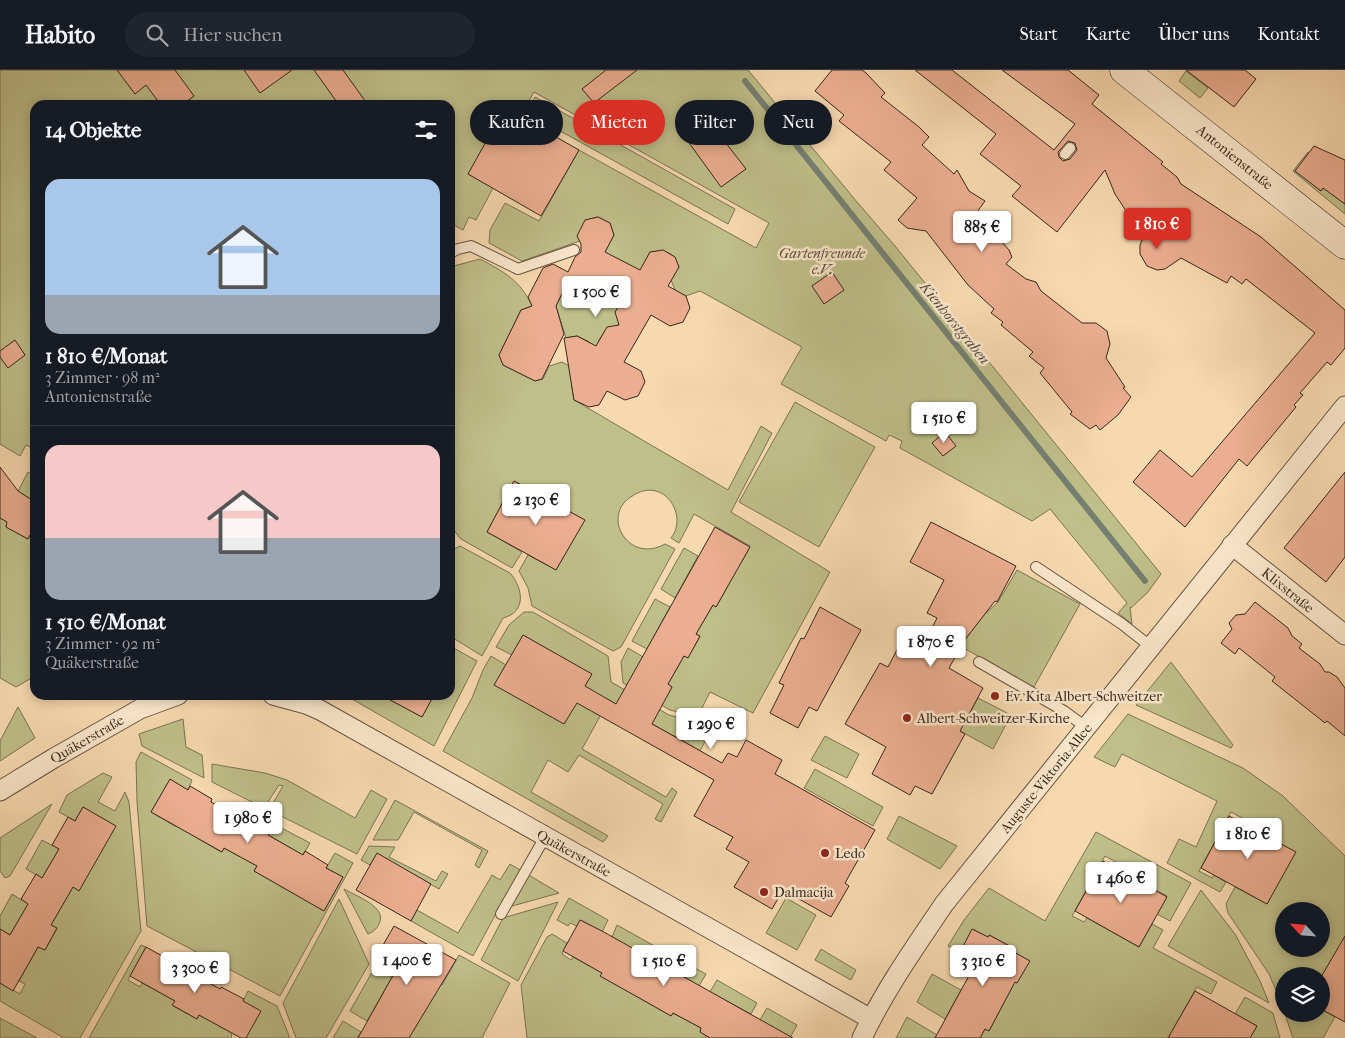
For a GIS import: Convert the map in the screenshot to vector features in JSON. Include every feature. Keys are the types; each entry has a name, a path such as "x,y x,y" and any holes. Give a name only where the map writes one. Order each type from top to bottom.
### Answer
{"main road":[{"name":"Antonienstraße","path":"1124,70 1345,245"}],"street":[{"name":"Auguste-Viktoria-Allee","path":"862,1038 871,1019 909,956 944,904 1345,406"},
{"name":"Klixstraße","path":"1232,545 1345,635"},
{"name":"Quäkerstraße","path":"0,791 140,709 164,700"},
{"name":"Quäkerstraße","path":"292,700 320,710 871,1019"}],"lane":[{"path":"455,250 471,246 518,269 574,250"},
{"path":"1036,567 1122,624 1150,646"},
{"path":"978,662 1064,711 1087,728"},
{"path":"501,914 545,837"}],"green space":[{"name":"Gartenfreunde e.V.","path":"0,70 748,70 773,100 764,100 764,145 810,145 895,246 1161,574 1148,592 1130,607 1132,624 1118,613 1127,603 1050,509 1032,521 900,448 902,441 889,435 886,441 781,384 802,347 700,291 686,296 675,290 671,280 679,267 674,258 668,253 660,251 650,252 643,265 647,275 604,254 614,235 610,223 598,217 585,220 580,241 522,261 489,243 490,230 505,203 539,221 579,150 756,248 769,223 629,145 665,145 665,100 573,100 573,114 563,108 563,100 548,100 534,92 530,100 470,100 470,145 484,145 468,174 493,188 476,220 469,217 463,230 455,226 455,100 30,100 30,447 26,445 20,456 0,444"},
{"path":"1186,71 1208,88 1200,98 1179,81"},
{"path":"563,113 573,118 573,138 563,133"},
{"path":"586,145 621,145 735,209 728,224"},
{"path":"1308,152 1310,153 1296,171 1321,191 1323,188 1345,204 1345,214 1293,171"},
{"path":"480,259 517,283 528,297 532,306 521,310 499,355 503,365 535,381 543,379 549,366 562,362 573,368 572,388 574,400 728,490 761,426 772,433 731,512 830,572 753,713 710,692 701,710 718,719 716,722 670,710 623,683 621,662 628,648 643,657 666,697 672,687 668,684 684,656 688,657 700,637 696,634 713,605 716,607 728,586 725,584 744,558 750,546 694,514 679,543 671,538 676,530 677,516 673,505 666,496 653,490 639,492 634,495 624,503 619,513 618,524 622,534 629,542 639,548 651,549 665,544 675,549 621,647 613,651 532,606 528,588 519,571 528,555 556,570 584,520 514,481 503,501 507,503 497,513 487,532 522,552 512,568 461,539 455,532 455,266"},
{"path":"603,277 607,287 618,293 630,288 619,325 607,328 599,340 602,350 592,353 588,341 577,336 566,338 556,306 567,283"},
{"path":"795,402 875,447 819,547 739,502"},
{"path":"28,472 30,473 30,499 18,491"},
{"path":"0,518 7,522 6,527 28,539 30,535 30,679 16,687 0,678"},
{"path":"460,546 510,573 520,592 519,605 516,611 503,618 482,656 455,639 455,548"},
{"path":"684,548 698,556 675,598 661,589"},
{"path":"1017,570 1080,604 1034,687 960,646 984,615 998,602"},
{"path":"655,599 670,607 647,649 632,641"},
{"path":"524,612 533,612 608,656 611,682 669,715 707,725 712,729 691,767 686,764 694,747 609,700 582,749 666,797 672,788 677,792 661,822 655,819 663,804 579,755 568,772 548,760 531,792 608,836 603,842 443,751 472,698 483,670 491,656 506,665 582,692 591,674 523,635 512,655 496,647 509,625"},
{"path":"455,649 477,661 434,746 354,700 390,700 422,717 431,700 455,700"},
{"path":"1171,662 1233,745 1231,748 1136,705"},
{"path":"978,698 1011,715 993,749 960,731"},
{"path":"18,707 35,738 0,761 0,741"},
{"path":"1128,714 1243,768 1283,796 1345,856 1345,950 1339,947 1327,967 1275,967 1275,988 1269,974 1228,913 1226,904 1235,887 1267,904 1295,852 1243,823 1244,819 1231,812 1199,871 1212,878 1214,875 1226,882 1220,892 1167,863 1179,839 1196,847 1217,801 1122,754 1115,767 1094,757"},
{"path":"183,719 186,747 202,755 204,778 142,746 139,734"},
{"path":"825,736 859,754 847,778 811,760"},
{"path":"141,752 192,780 188,790 170,780 151,812 175,826 200,833 197,838 221,852 224,848 257,866 254,871 324,911 343,877 326,868 335,853 353,863 280,996 147,926 137,802 136,762"},
{"path":"212,764 265,773 287,780 355,818 371,790 387,799 357,854 269,810 283,786 279,785 264,808 212,782"},
{"path":"815,769 883,807 873,826 804,788"},
{"path":"103,773 112,777 98,802 115,811 125,792 129,802 141,931 80,1038 64,1038 0,1001 0,983 20,994 25,984 19,981 38,947 45,950 57,929 51,925 73,887 78,890 115,826 83,807 75,821 59,812 67,795"},
{"path":"395,800 488,851 479,868 475,865 482,850 414,812 398,840 373,840"},
{"path":"52,804 10,876 5,878 0,871 0,838"},
{"path":"899,816 957,846 940,869 887,839"},
{"path":"274,824 310,843 303,855 268,835"},
{"path":"1096,832 1191,883 1170,921 1157,914 1167,896 1115,868 1118,863 1105,856 1072,916 1084,922 1087,918 1139,947 1152,924 1163,930 1153,948 1217,982 1211,994 1197,987 1168,1038 980,1038 985,1029 989,1031 1008,995 1011,980 1017,983 1029,961 1014,952 1015,949 990,935 988,937 973,929 960,952 948,946 964,920 989,888 1045,921"},
{"path":"42,840 59,849 42,878 26,869"},
{"path":"369,846 395,847 389,857 436,881 442,871 448,874 439,889 377,854 370,865 361,860"},
{"path":"510,864 559,893 498,910 473,956 411,921 417,910 458,933 492,875 500,880"},
{"path":"344,889 363,899 379,912 381,918 373,931 368,934"},
{"path":"1201,890 1235,934 1260,981 1269,1003 1168,946"},
{"path":"12,894 28,904 10,935 0,929 0,916"},
{"path":"569,898 608,920 602,932 581,920 577,926 570,923 568,926 557,920"},
{"path":"786,898 816,915 797,950 766,933"},
{"path":"339,899 369,964 326,1038 296,1038 283,1003"},
{"path":"558,902 518,981 481,960 503,918"},
{"path":"617,925 658,948 652,960 612,937"},
{"path":"552,934 567,943 562,954 571,960 573,957 602,973 601,976 671,1016 673,1013 701,1028 700,1032 710,1038 527,1038 521,985 547,937"},
{"path":"141,945 146,947 128,980 140,987 142,983 175,1001 173,1006 197,1019 199,1015 232,1033 231,1038 89,1038"},
{"path":"821,949 856,970 851,980 815,960"},
{"path":"667,953 706,974 699,986 660,964"},
{"path":"459,955 510,983 482,1038 409,1038 431,999 435,982 442,985"},
{"path":"375,967 392,977 367,1021 350,1011"},
{"path":"932,974 961,990 945,1019 917,1002"},
{"path":"717,980 757,1003 751,1014 710,992"},
{"path":"248,991 277,1006 290,1038 245,1038 243,1001"},
{"path":"1245,997 1273,1013 1280,1038 1250,1038 1257,1026 1235,1014"},
{"path":"767,1008 797,1025 790,1038 760,1020"},
{"path":"1330,1014 1335,1017 1323,1038 1293,1038 1288,1022 1330,1022"},
{"path":"907,1017 937,1035 935,1038 896,1038"},
{"path":"0,1018 37,1038 0,1038"},
{"path":"343,1021 361,1032 357,1038 333,1038"}],"building":[{"path":"117,70 175,70 194,96 189,100 157,100 146,85 135,94"},
{"path":"244,70 292,70 260,93"},
{"path":"314,70 343,70 364,100 335,100"},
{"path":"606,70 637,70 598,100 591,100 582,89"},
{"path":"832,70 862,70 885,93 881,97 929,137 922,145 954,174 957,170 969,191 985,201 977,212 988,230 995,234 1009,250 1012,257 1006,264 1026,279 1036,282 1041,291 1082,323 1096,323 1107,331 1110,344 1106,358 1125,387 1123,388 1131,397 1118,415 1100,430 1096,425 1090,429 1070,414 1072,412 1040,373 1044,368 1029,356 1033,352 1001,325 1003,322 991,313 994,309 968,285 926,231 907,228 898,220 917,198 884,170 891,162 839,121 844,115 832,105 832,100 826,100 815,91"},
{"path":"915,70 952,70 1054,150 1075,124 1002,70 1068,70 1099,95 1092,104 1163,162 1161,164 1177,177 1181,184 1261,237 1345,310 1345,348 1331,365 1327,362 1300,393 1303,395 1294,405 1296,407 1247,466 1239,459 1185,527 1133,482 1160,450 1192,477 1315,333 1246,279 1242,284 1231,276 1227,283 1181,258 1165,269 1157,270 1147,266 1140,254 1140,245 1143,237 1115,194 1105,170 1057,232 1012,196 1021,186 980,154 996,134","holes":["1068,141 1075,143 1077,150 1070,159 1063,161 1059,157 1058,152"]},
{"path":"1186,70 1245,70 1256,79 1234,107"},
{"path":"563,141 579,150 541,216 468,174 484,145 563,145"},
{"path":"691,145 727,145 746,169 721,187"},
{"path":"1314,146 1345,160 1345,204 1323,188 1321,191 1295,171"},
{"path":"598,217 610,223 614,235 605,252 640,270 650,252 663,250 675,257 679,267 668,286 686,296 690,308 683,322 670,326 651,315 624,362 641,371 645,382 638,396 625,400 607,391 599,405 589,407 574,400 564,338 577,336 596,346 607,327 619,325 615,312 625,296 607,287 603,277 567,283 556,306 564,334 542,379 535,381 503,365 499,355 521,310 532,306 528,297 543,268 553,264 568,272 575,257 581,252 581,244 577,236 585,220"},
{"path":"832,272 844,290 824,304 812,286"},
{"path":"15,340 25,355 8,368 0,357 0,351"},
{"path":"945,432 956,446 943,456 932,443"},
{"path":"0,467 18,491 30,499 30,535 28,539 6,527 7,522 0,518"},
{"path":"1345,472 1345,557 1326,582 1284,548"},
{"path":"514,481 585,520 556,570 487,532"},
{"path":"931,522 1016,566 997,602 995,601 960,646 949,668 983,688 960,731 965,734 932,794 915,786 910,795 872,774 886,747 845,724 880,663 888,667 900,644 919,654 937,618 927,613 944,580 910,562"},
{"path":"715,527 750,547 716,607 713,605 696,634 700,636 688,658 684,656 668,684 672,687 652,724 722,763 728,753 737,757 746,740 782,760 775,774 875,830 845,883 849,886 831,917 783,890 772,909 734,887 749,862 726,849 733,837 694,816 714,780 577,703 564,724 494,685 523,635 592,674 585,686 616,704"},
{"path":"1255,602 1288,628 1292,636 1302,644 1299,648 1320,664 1325,672 1329,672 1337,677 1345,688 1345,736 1327,721 1325,723 1272,681 1275,677 1239,648 1235,654 1221,643 1232,629 1229,623 1236,615 1245,614"},
{"path":"820,607 861,630 817,711 809,707 798,728 770,713 784,685 779,683 801,638 804,639"},
{"path":"390,700 431,700 422,717"},
{"path":"170,779 188,790 190,786 212,799 211,802 244,821 246,818 257,824 270,832 268,835 303,855 305,851 328,865 326,868 343,877 324,911 254,871 257,866 224,848 222,852 151,812"},
{"path":"83,807 116,826 79,891 73,887 51,925 57,928 45,950 38,947 13,991 0,983 0,929 10,935 28,904 21,899 36,874 42,878 59,849 52,845 68,817 75,821"},
{"path":"1229,816 1296,852 1267,904 1201,868"},
{"path":"377,853 431,884 411,921 356,890"},
{"path":"1103,861 1167,897 1139,947 1075,911"},
{"path":"580,920 793,1038 710,1038 700,1032 701,1028 673,1013 671,1016 600,976 602,973 563,951"},
{"path":"394,926 456,960 409,1038 358,1038 400,963 379,952"},
{"path":"972,929 988,937 989,935 1015,949 1014,952 1030,961 1017,983 1015,982 989,1031 985,1029 980,1038 935,1038 977,961 960,952"},
{"path":"1345,936 1345,1022 1330,1014 1330,967 1327,967"},
{"path":"146,947 164,957 165,954 188,967 186,970 220,989 221,987 244,999 243,1001 261,1011 246,1038 241,1038 199,1015 197,1019 172,1005 175,1001 130,976"},
{"path":"1195,991 1257,1026 1250,1038 1168,1038"}],"waterway":[{"name":"Kienhorstgraben","path":"745,81 1145,581"}],"place":[{"name":"Ev. Kita Albert-Schweitzer","path":"995,696"},
{"name":"Albert-Schweitzer-Kirche","path":"907,718"},
{"name":"Ledo","path":"825,853"},
{"name":"Dalmacija","path":"764,892"}]}
